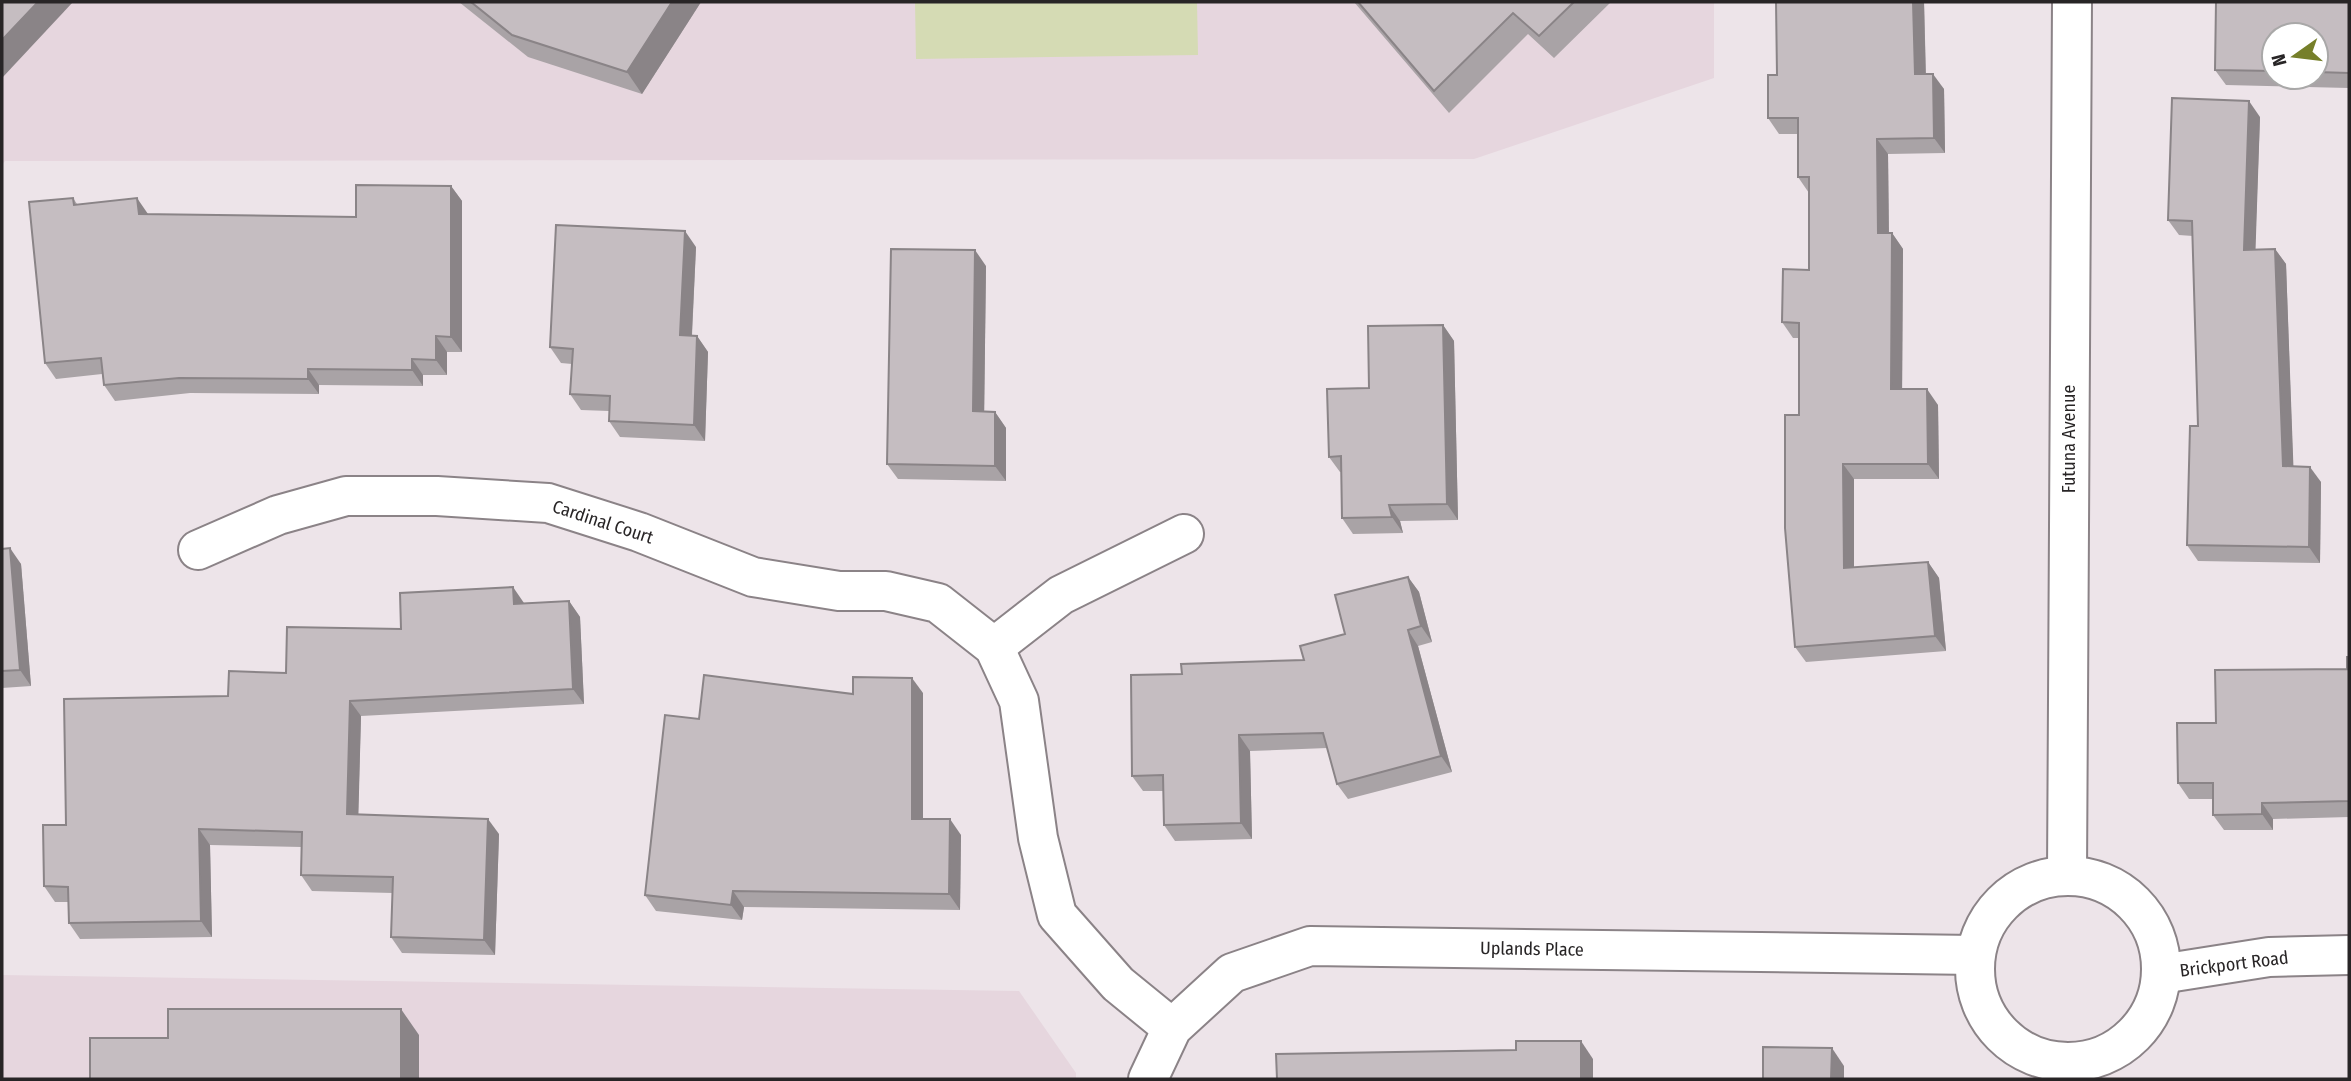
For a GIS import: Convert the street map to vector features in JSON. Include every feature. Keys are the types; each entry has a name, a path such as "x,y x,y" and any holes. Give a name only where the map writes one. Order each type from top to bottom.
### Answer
{"street":[{"name":"Futuna Avenue","path":"2067,875 2072,2"},
{"name":"Cardinal Court","path":"198,550 278,515 346,496 437,496 548,503 639,532 753,577 839,591 886,591 938,603 994,647 1019,701 1038,838 1057,915 1118,984 1172,1028"},
{"path":"994,647 1061,595 1184,534"},
{"path":"2067,875 2097,880 2124,894 2145,916 2158,944 2161,974 2156,1001 2143,1025 2134,1035 2124,1045 2073,1071 2020,1050 1999,1032 1983,1009 1975,983 1975,955 1983,929 1997,907 2017,890 2042,879 2067,875"},
{"name":"Uplands Place","path":"1148,1079 1172,1028 1232,974 1310,946 1975,955"},
{"name":"Brickport Road","path":"2161,974 2269,957 2349,955"}],"shaded area":[{"path":"2,2 1714,2 1714,78 1474,159 5,161 2,165"},
{"path":"2,975 1019,991 1076,1073 1076,1079 2,1079"}],"green space":[{"path":"915,2 1197,2 1198,55 916,59"}],"building":[{"path":"2,2 38,2 2,40"},
{"path":"471,2 672,2 627,72 512,35"},
{"path":"1358,2 1574,2 1539,36 1513,13 1434,91"},
{"path":"1776,2 1913,2 1915,74 1933,74 1934,138 1877,139 1878,233 1892,233 1891,389 1927,389 1928,464 1843,464 1844,568 1928,562 1935,636 1795,647 1785,528 1785,415 1799,415 1799,323 1782,322 1783,269 1809,270 1809,177 1798,177 1798,118 1768,118 1768,75 1777,75"},
{"path":"2216,2 2349,2 2349,73 2330,72 2330,21 2260,21 2260,71 2215,70"},
{"path":"2172,98 2249,101 2244,250 2275,249 2283,466 2310,467 2309,547 2187,545 2190,426 2198,426 2192,221 2168,220"},
{"path":"356,185 451,186 451,337 436,336 436,360 412,359 412,370 308,369 308,379 179,378 104,385 101,358 45,363 29,202 73,198 74,205 137,198 139,214 356,217"},
{"path":"556,225 685,231 680,335 697,336 694,425 609,421 610,396 570,394 573,349 550,347"},
{"path":"891,249 975,250 973,411 995,412 995,466 887,464"},
{"path":"1443,325 1447,504 1389,505 1392,517 1342,518 1341,456 1329,457 1327,389 1369,388 1368,326"},
{"path":"10,548 20,670 2,671 2,549"},
{"path":"1408,577 1421,626 1408,630 1441,756 1337,784 1323,733 1239,735 1241,823 1164,825 1163,775 1132,776 1131,675 1182,674 1181,664 1304,660 1300,646 1345,634 1335,595"},
{"path":"513,587 514,604 569,601 573,689 350,701 347,814 488,819 484,940 391,937 393,877 301,875 302,832 199,829 201,921 69,923 68,887 44,886 43,825 66,825 64,699 228,696 229,671 286,673 287,627 401,629 400,593"},
{"path":"2347,657 2349,801 2262,803 2262,814 2213,815 2213,783 2178,783 2177,723 2216,723 2215,670 2347,669"},
{"path":"704,675 853,694 853,677 912,678 912,819 950,819 949,894 733,891 731,905 645,895 665,715 699,719"},
{"path":"168,1009 401,1009 401,1079 90,1079 90,1038 168,1038"},
{"path":"1516,1041 1581,1041 1581,1079 1277,1079 1276,1054 1516,1050"},
{"path":"1763,1047 1832,1048 1831,1079 1763,1079"}]}
